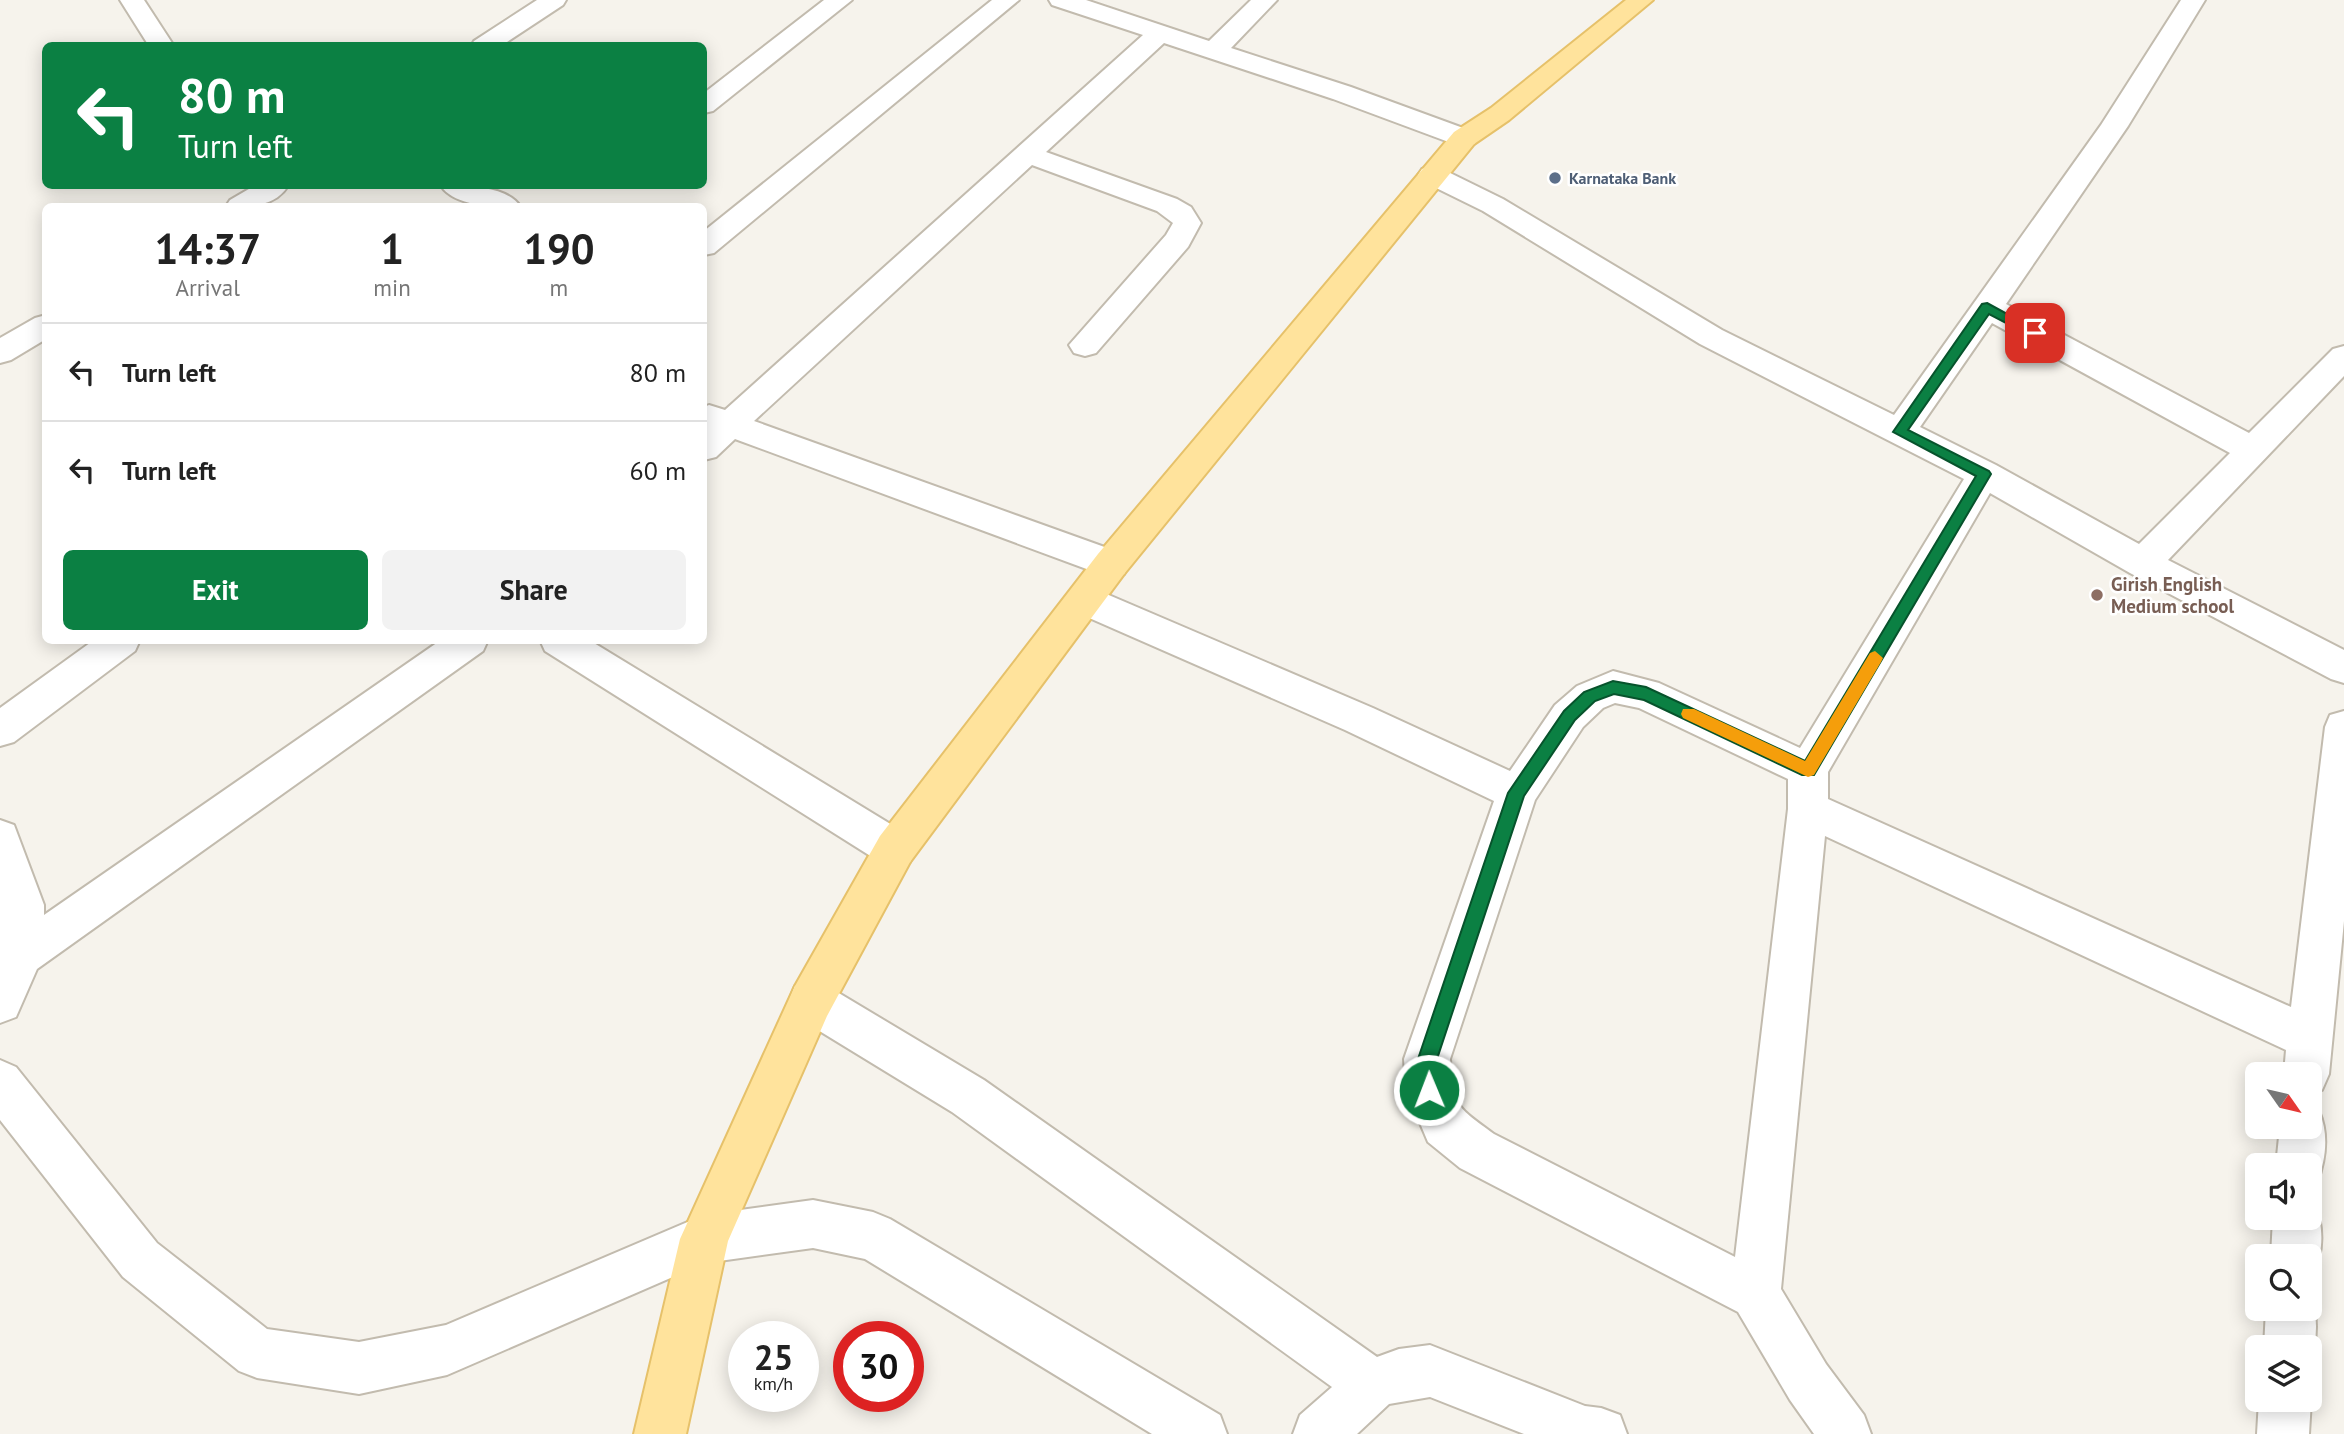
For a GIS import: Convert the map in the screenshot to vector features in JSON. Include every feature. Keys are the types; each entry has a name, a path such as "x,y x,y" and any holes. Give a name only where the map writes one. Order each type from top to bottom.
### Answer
{"main road":[{"path":"660,1434 704,1239 811,1001 895,849 1111,564 1464,138 1500,114 1641,0"}],"street":[{"path":"132,0 159,42"},
{"path":"489,42 554,0"},
{"path":"707,103 840,0"},
{"path":"707,244 1007,0"},
{"path":"1061,0 1120,9 1160,33 1342,93 1464,138"},
{"path":"1213,51 1265,0"},
{"path":"1899,432 2113,127 2166,37 2193,0"},
{"path":"707,441 716,420 1027,155 1160,33"},
{"path":"1027,155 1167,205 1181,213 1187,223 1178,240 1085,345"},
{"path":"1432,175 1493,205 1711,337 1984,474 2143,563 2344,668"},
{"path":"245,203 266,189"},
{"path":"274,189 291,203"},
{"path":"463,189 498,203"},
{"path":"1987,307 2253,450"},
{"path":"0,352 42,326"},
{"path":"2143,563 2344,356"},
{"path":"716,420 1111,564"},
{"path":"1756,1294 1808,789 1984,474"},
{"path":"1084,600 1359,719 1517,793"},
{"path":"0,730 117,644"},
{"path":"22,955 464,644"},
{"path":"564,644 895,849"},
{"path":"1845,1434 1808,1382 1756,1294 1477,1151 1444,1126 1429,1090 1427,1059 1517,793 1569,716 1590,697 1613,687 1646,694 1808,789 2307,1056 2331,965 2344,727"},
{"path":"0,838 23,905 22,955 0,1002"},
{"path":"811,1001 968,1096 1373,1385"},
{"path":"0,1083 140,1260 257,1353 359,1368 447,1350 704,1239 813,1224 873,1236 1201,1434"},
{"path":"1319,1434 1373,1385 1399,1375 1430,1371 1585,1432 1601,1434"},
{"path":"2283,1434 2285,1412"}],"slow traffic":[{"path":"1689,714 1808,770 1875,658"}],"place":[{"name":"Karnataka Bank","path":"1555,178"},
{"name":"Girish English Medium school","path":"2097,595"}],"route":[{"path":"1429,1090 1427,1059 1517,793 1569,716 1590,697 1613,687 1646,694 1808,770 1984,474 1899,432 1987,307 2035,333"}]}
